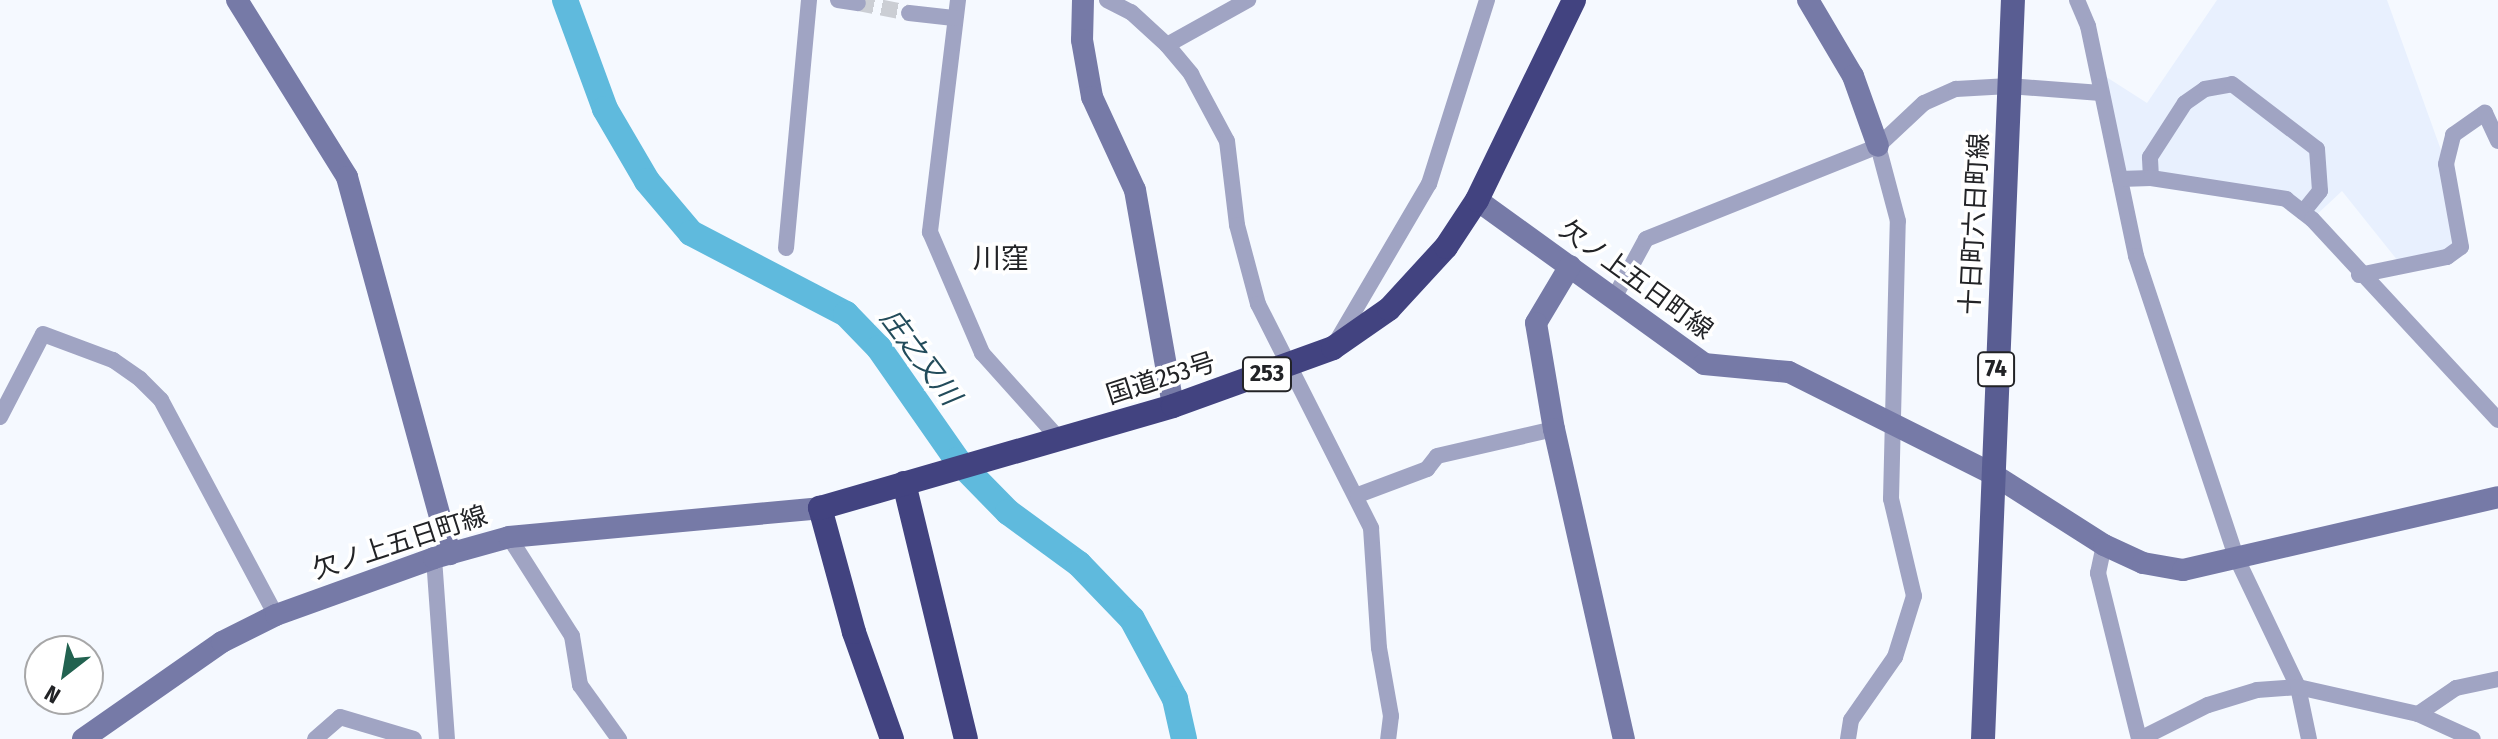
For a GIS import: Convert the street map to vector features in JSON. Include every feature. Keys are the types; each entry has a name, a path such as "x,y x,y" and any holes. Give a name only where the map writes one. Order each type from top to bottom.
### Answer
{"highway":[{"name":"国道253号","path":"820,508 1061,441 1289,367 1333,348 1389,309 1446,247 1477,200 1574,0"},
{"path":"904,483 966,739"},
{"path":"820,508 854,632 892,739"}],"main road":[{"name":"十日町六日町線","path":"1983,739 1991,473 2013,0"}],"street":[{"path":"237,0 347,177 442,556 447,739"},
{"path":"786,248 809,0"},
{"path":"838,0 858,3"},
{"path":"958,0 930,232 982,353 1061,441"},
{"path":"1083,0 1082,40 1092,97 1135,190 1173,406"},
{"path":"1107,0 1131,12 1167,45 1191,74 1227,141 1237,225 1255,291 1289,367 1358,495 1371,528 1379,648 1391,716 1388,739"},
{"path":"1167,45 1248,0"},
{"path":"1333,348 1429,184 1487,0"},
{"path":"1808,0 1853,76 1878,146 1898,221 1890,420 1891,499 1914,596 1895,657 1851,720 1848,739"},
{"path":"2077,0 2101,93 2136,256 2237,559 2298,687 2309,739"},
{"path":"909,13 954,18"},
{"path":"2151,178 2150,157 2185,103 2205,89 2232,84 2317,149 2320,191 2303,212"},
{"path":"1614,298 1646,239 1878,146 1924,103 1956,89 2009,86 2101,93"},
{"path":"2359,275 2447,257 2461,247 2446,164 2453,135 2485,113 2498,141"},
{"path":"2120,179 2151,178 2286,199 2303,212 2498,420"},
{"name":"欠ノ上五日町線","path":"1477,200 1704,364 1789,372 1991,473 2104,545 2143,563 2183,570 2498,497"},
{"path":"1570,266 1536,323 1554,429 1624,739"},
{"path":"0,417 43,334 113,360 140,379 161,400 276,615"},
{"path":"1358,495 1427,469 1437,456 1554,429"},
{"name":"欠ノ上五日町線","path":"83,739 173,672 276,615 442,556 509,537 820,508"},
{"path":"509,537 572,636 580,685 619,739"},
{"path":"2104,545 2098,573 2139,739 2208,705 2257,690 2298,687 2418,714 2473,739"},
{"path":"2418,714 2456,688 2498,679"},
{"path":"315,739 340,717 414,739"}],"shaded area":[{"path":"2217,0 2387,0 2446,164 2461,247 2402,266 2342,191 2312,219 2286,199 2120,179 2097,71 2147,103"}],"waterway":[{"name":"庄之又川","path":"565,0 605,109 647,181 691,233 846,314 879,348 957,460 1008,512 1079,564 1132,619 1175,699 1184,739"}],"tunnel":[{"path":"858,3 909,13"}],"district":[{"name":"川窪","path":"1001,259"}]}
